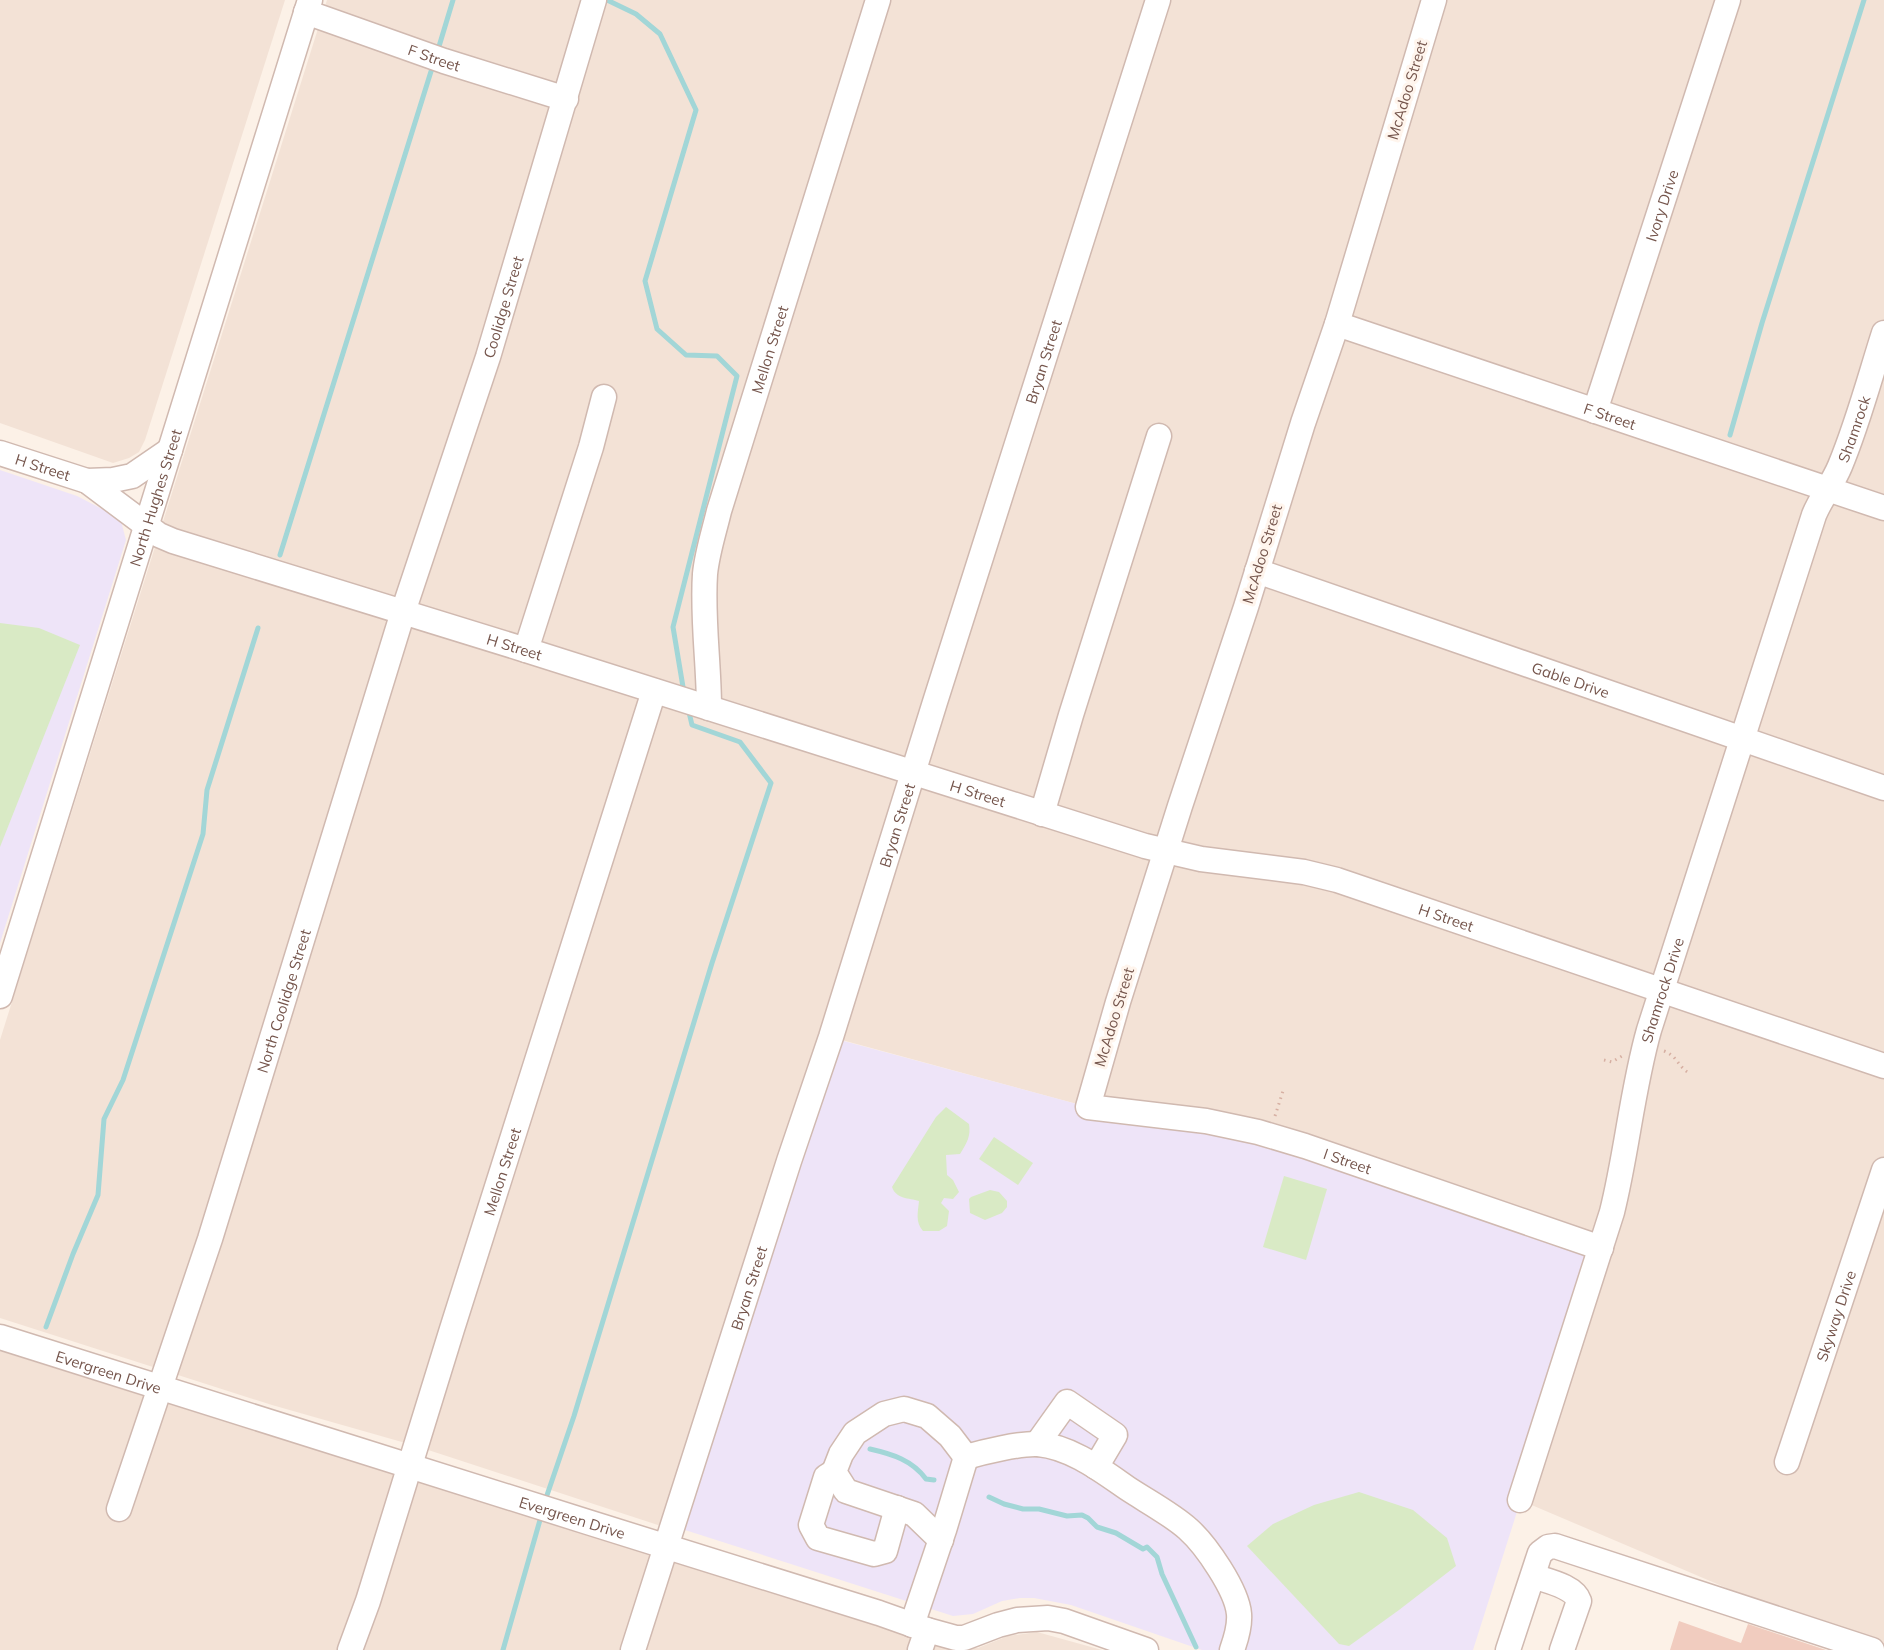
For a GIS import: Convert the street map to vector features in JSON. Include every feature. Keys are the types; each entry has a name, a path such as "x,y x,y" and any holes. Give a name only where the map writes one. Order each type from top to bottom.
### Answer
{"street":[{"name":"Coolidge Street","path":"403,612 488,357 594,0"},
{"name":"Mellon Street","path":"703,706 709,675 705,595 707,557 719,511 878,0"},
{"name":"Bryan Street","path":"633,1650 789,1161 831,1037 1158,0"},
{"name":"McAdoo Street","path":"1088,1107 1166,850 1337,324 1434,0"},
{"name":"Ivory Drive","path":"1595,411 1728,0"},
{"name":"F Street","path":"308,6 436,58 566,99"},
{"name":"North Hughes Street","path":"0,996 6,956 66,786 308,6"},
{"name":"F Street","path":"1337,324 1884,508"},
{"name":"Shamrock","path":"1828,490 1850,438 1884,333"},
{"path":"526,650 591,447 604,397"},
{"path":"1042,814 1074,704 1159,436"},
{"name":"H Street","path":"87,481 113,480 132,476 170,450"},
{"name":"H Street","path":"0,453 87,481 159,535 173,541 1145,846 1201,859 1304,872 1337,880 1884,1066"},
{"name":"Shamrock Drive","path":"1520,1500 1601,1248 1621,1175 1644,1046 1661,990 1814,516 1828,490"},
{"name":"Gable Drive","path":"1257,571 1884,788"},
{"name":"North Coolidge Street","path":"119,1509 221,1205 403,612"},
{"name":"Mellon Street","path":"350,1650 368,1602 594,877 660,693"},
{"name":"I Street","path":"1088,1107 1206,1121 1268,1135 1601,1248"},
{"name":"Skyway Drive","path":"1787,1462 1884,1170"},
{"name":"Evergreen Drive","path":"0,1337 879,1613 920,1635 964,1638 1017,1620 1048,1618 1064,1621 1146,1650"},
{"path":"1037,1444 1067,1402 1115,1435 1096,1467"},
{"path":"897,1508 885,1551 874,1554 818,1538 811,1525 826,1477 834,1472 841,1455 855,1433 884,1414 904,1409 927,1416 950,1436 966,1457"},
{"path":"966,1457 999,1449 1037,1444 1068,1452 1096,1467 1188,1528 1207,1551 1234,1596 1239,1612 1239,1623 1232,1650"},
{"path":"920,1635 941,1540 966,1457"},
{"path":"834,1472 846,1491 914,1514 941,1540"},
{"path":"1508,1650 1540,1553 1548,1547 1555,1546 1872,1650"},
{"path":"1533,1576 1577,1594 1579,1601 1562,1650"}],"path":[{"path":"1644,1046 1672,1054 1686,1072 1691,1074"},
{"path":"1268,1135 1283,1091"}],"shaded area":[{"path":"0,0 285,0 145,440 139,452 113,463 0,423"},
{"path":"327,0 1884,0 1884,1650 1872,1650 1520,1500 1088,1107 820,1034 661,1526 416,1446 272,1405 0,1318 0,1040"},
{"path":"0,470 77,496 104,510 121,521 126,540 0,943"},
{"path":"840,1040 1088,1107 1229,1125 1601,1248 1473,1650 1202,1650 1071,1605 1034,1598 1002,1601 973,1614 953,1616 685,1530"},
{"path":"0,1351 944,1647 978,1648 1008,1636 1037,1632 1102,1650 0,1650"}],"green space":[{"path":"0,623 39,628 80,645 0,847"},
{"path":"946,1107 969,1124 968,1139 960,1154 946,1155 947,1175 953,1180 959,1192 953,1199 944,1198 941,1203 949,1211 947,1226 939,1231 923,1231 918,1220 919,1201 896,1194 892,1187 936,1117"},
{"path":"994,1137 1033,1163 1018,1185 979,1159"},
{"path":"1284,1176 1327,1189 1306,1260 1263,1247"},
{"path":"990,1190 999,1192 1007,1201 1007,1207 1002,1213 985,1220 970,1213 969,1199"},
{"path":"1359,1492 1413,1510 1447,1538 1456,1566 1349,1646 1339,1644 1247,1546 1273,1524 1314,1505"}],"building":[{"path":"1679,1621 1741,1643 1748,1624 1826,1650 1670,1650"}],"waterway":[{"path":"437,53 453,0"},
{"path":"607,0 636,14 660,34 696,110 645,281 657,329 686,355 717,356 737,376 673,627 684,693"},
{"path":"1730,435 1762,323 1864,0"},
{"path":"280,555 433,65"},
{"path":"46,1327 98,1195 104,1119 123,1080 203,834 207,790 258,628"},
{"path":"545,1501 574,1416 712,963 771,783 740,742 692,725 688,708"},
{"path":"870,1449 901,1459 914,1467 926,1479 934,1480"},
{"path":"989,1497 1023,1509 1039,1509 1067,1516 1082,1515 1097,1527 1116,1533 1143,1549 1147,1547 1157,1557 1162,1574 1196,1647"},
{"path":"503,1650 542,1513"}]}
